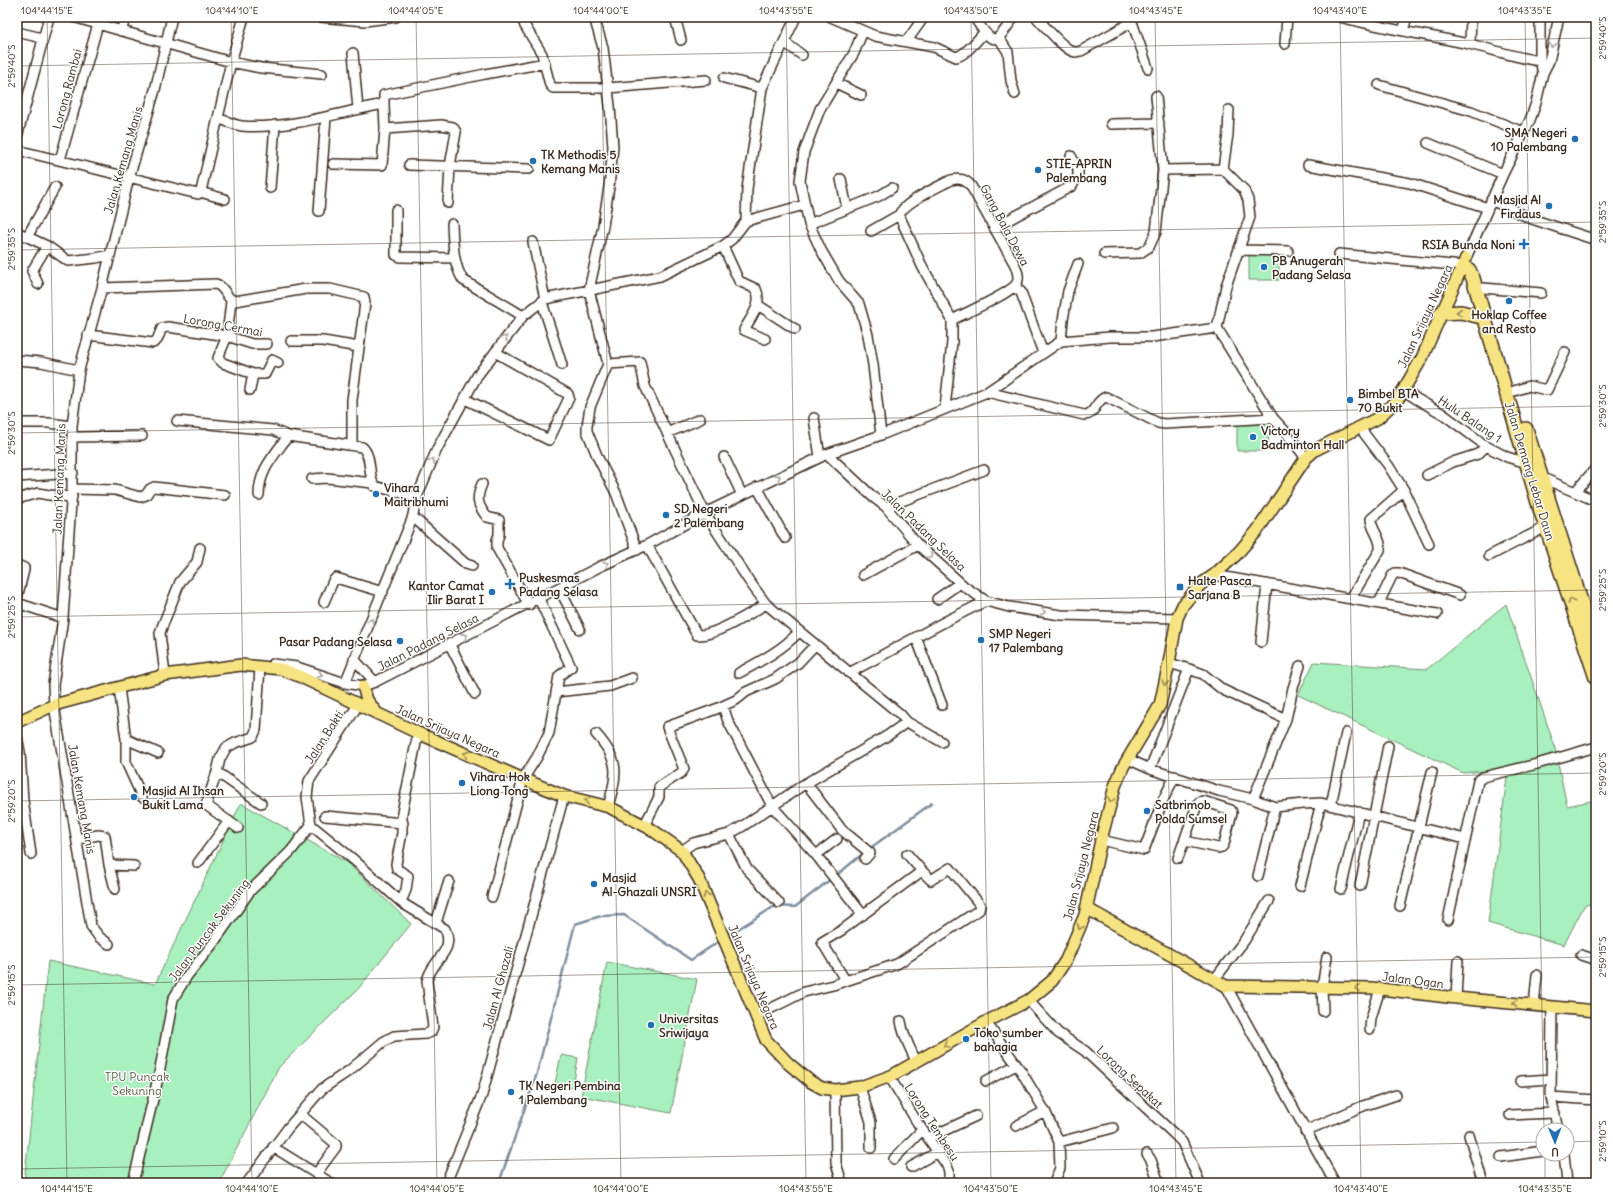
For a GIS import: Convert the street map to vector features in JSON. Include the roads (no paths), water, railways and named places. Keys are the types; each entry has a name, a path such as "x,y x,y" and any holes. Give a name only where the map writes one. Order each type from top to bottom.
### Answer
{"highway":[{"name":"Jalan Demang Lebar Daun","path":"1464,262 1474,263 1483,288 1514,391 1546,527 1596,678"},
{"name":"Jalan Demang Lebar Daun","path":"1464,262 1474,278 1533,471 1596,648"},
{"path":"1441,313 1461,312 1485,318"}],"main road":[{"name":"Jalan Srijaya Negara","path":"17,722 54,705 165,675 241,665 281,669 299,676 418,733 523,779 564,796 608,807 644,826 682,851 699,880 766,1040 789,1064 811,1082 822,1088 835,1090 860,1087 889,1076 1028,1000 1052,981 1066,960 1086,908 1114,786 1160,705 1170,663 1177,618 1183,605 1201,584 1236,555 1257,530 1306,458 1315,450 1378,418 1398,399 1422,358 1464,262"},
{"path":"363,686 367,700 378,714"},
{"name":"Jalan Ogan","path":"1086,908 1226,986 1380,989 1456,998 1534,1004 1596,1011"}],"street":[{"path":"17,137 42,38 49,17"},
{"path":"73,17 231,62 261,68 322,74"},
{"path":"121,31 126,17"},
{"name":"Jalan Kemang Manis","path":"109,944 99,937 91,926 54,705 54,685 63,618 73,473 72,426 79,370 102,288 129,178 155,90 172,17"},
{"path":"200,192 231,62 244,17"},
{"path":"320,17 365,21 396,17"},
{"path":"522,17 525,26 542,54 550,85 553,88 608,88 706,80"},
{"path":"595,17 603,48 613,146 609,187 599,252 589,290 608,364 590,407 587,421 587,431 598,458 616,493 637,550"},
{"path":"675,17 682,40"},
{"path":"345,683 384,592 413,516 417,497 437,449 477,376 523,316 543,301 660,276 723,246 732,240 746,221 747,189 762,88 796,17"},
{"path":"830,17 863,31 892,40 934,47 956,57 965,52 984,33"},
{"path":"906,42 924,17"},
{"path":"974,17 984,33 990,38 999,38"},
{"path":"999,38 1014,17"},
{"path":"1036,17 1069,50 1075,52 1081,51 1132,20 1148,68"},
{"path":"1285,44 1287,17"},
{"path":"1340,17 1363,20 1403,31 1470,44 1540,61"},
{"path":"1403,31 1407,17"},
{"path":"1470,44 1471,17"},
{"path":"1540,17 1540,61 1544,73"},
{"name":"Jalan Srijaya Negara","path":"1464,262 1502,174 1530,120 1549,61 1559,17"},
{"name":"Lorong Rambai","path":"60,160 98,24"},
{"path":"863,31 854,53 820,109 804,152 800,181 809,224 821,250 839,281 859,304 868,334 881,435"},
{"path":"17,32 42,38"},
{"path":"999,38 1008,52 1011,81 1015,94"},
{"path":"784,42 802,55"},
{"path":"353,53 358,109"},
{"path":"333,164 382,165 385,129 384,95 544,63"},
{"path":"724,78 762,88"},
{"path":"836,83 861,95"},
{"path":"1379,85 1470,111 1523,132"},
{"path":"1104,254 1140,253 1148,247 1156,232 1163,170 1156,96"},
{"path":"218,118 241,126 275,125 326,117 384,104"},
{"path":"1223,169 1228,139 1229,110"},
{"path":"319,211 326,117"},
{"path":"1111,124 1159,123"},
{"path":"270,188 275,125"},
{"path":"385,129 441,126 453,127 456,132 450,166 448,203"},
{"path":"1428,143 1502,174"},
{"path":"17,150 196,195 200,192 225,199"},
{"path":"995,227 1072,186 1078,176 1078,169 1071,156"},
{"path":"1308,165 1410,183 1490,204 1596,240"},
{"path":"409,166 530,169"},
{"path":"1163,170 1223,169 1244,190 1248,200 1250,217 1226,286 1217,328 1273,418 1306,458"},
{"path":"841,179 847,208"},
{"name":"Gang Bala Dewa","path":"899,215 900,211 916,200 951,180 957,179 967,182 971,186 995,227 1015,265 1018,277 1017,283 1014,287"},
{"path":"27,237 54,187"},
{"path":"809,224 879,196 892,188"},
{"path":"746,221 804,205"},
{"path":"396,210 397,256 454,258"},
{"path":"871,231 899,215 922,266 952,320 952,342 945,408"},
{"path":"452,224 454,258 458,273 466,283 523,316"},
{"path":"17,232 47,246 64,259 72,261 110,255"},
{"path":"533,242 543,301 562,365"},
{"path":"38,284 32,271 47,246"},
{"path":"723,246 739,281 756,289 758,305 744,330 765,339"},
{"path":"1239,250 1288,251"},
{"path":"1339,254 1464,262"},
{"path":"1061,341 1068,291 1078,264"},
{"path":"102,288 216,284 221,286 232,301 306,289 330,289 364,297 366,302 352,400 352,444"},
{"path":"952,320 1010,291 1014,287 1021,292 1043,353"},
{"path":"1483,288 1541,293"},
{"path":"232,301 227,336 218,355 218,360 253,374 265,374 272,360 278,363"},
{"path":"758,305 794,329"},
{"name":"Lorong Cermai","path":"88,335 151,344 157,342 162,328 166,327 227,336 252,344 268,344"},
{"path":"814,418 824,455 881,435 987,392 1061,341 1152,337 1217,328"},
{"path":"291,341 324,341 359,347"},
{"path":"465,399 549,440 569,398 568,394 495,352"},
{"path":"1514,391 1529,386 1547,390 1565,352"},
{"path":"17,360 41,362 79,370"},
{"path":"608,364 640,362 644,386 705,513 749,582 766,604 900,714 907,722 942,742"},
{"path":"250,390 253,374"},
{"name":"Hulu Balang 1","path":"1403,390 1443,414 1486,446 1596,502"},
{"path":"987,392 1084,415 1090,415 1101,399 1106,398 1158,423 1165,424 1273,418"},
{"path":"667,433 700,419"},
{"path":"177,421 273,430 288,436 352,444 365,449 372,483 377,488 417,497"},
{"path":"17,423 49,423 72,426"},
{"path":"1360,428 1388,465 1404,490 1429,544"},
{"path":"72,437 142,436"},
{"path":"259,495 259,484 263,472 288,436"},
{"path":"1427,475 1453,462 1478,454 1486,446"},
{"name":"Jalan Padang Selasa","path":"241,665 261,663 286,664 345,683 363,686 375,682 647,545 705,513 824,455 886,507 918,545 960,583 986,601 1009,607 1061,614 1177,618"},
{"path":"724,457 742,495"},
{"path":"1575,492 1596,468"},
{"path":"886,507 984,470"},
{"path":"17,477 73,473"},
{"path":"312,479 326,478 372,483"},
{"path":"482,484 477,494 478,501 487,517 499,520 497,548 529,605"},
{"path":"17,499 38,493 49,496 115,490 140,497 146,495 150,489 154,487 225,495"},
{"path":"757,488 785,538"},
{"path":"1350,598 1380,550 1380,541 1371,524 1371,519 1404,490"},
{"path":"413,516 466,564 472,566"},
{"path":"1490,556 1546,527"},
{"path":"647,545 697,635 707,634 741,619 766,604"},
{"path":"863,575 918,545"},
{"path":"165,675 160,633 180,582 197,562 200,548"},
{"path":"17,565 24,568 24,570 17,598"},
{"path":"1378,603 1395,573 1399,573 1460,595"},
{"path":"1214,574 1437,614"},
{"path":"324,602 333,581 336,578 384,592"},
{"path":"937,599 960,583"},
{"path":"1261,642 1267,584"},
{"path":"559,588 580,629"},
{"path":"492,897 523,779 537,757 549,733 555,706 559,676 568,670 570,665 539,599"},
{"path":"849,673 986,601"},
{"path":"17,603 63,618"},
{"path":"739,673 767,658 788,643 799,632"},
{"path":"916,637 942,705"},
{"path":"450,645 475,694"},
{"path":"644,826 659,797 659,787 684,770 667,727 723,706 736,700 746,692 775,679 798,663 815,645"},
{"path":"354,659 375,682"},
{"path":"1170,663 1189,668 1202,674 1223,690 1286,719"},
{"path":"1253,799 1286,719 1300,666"},
{"path":"238,828 206,805 218,772 220,759 226,748 235,743 253,737 256,730 260,667"},
{"path":"1150,769 1189,668"},
{"path":"556,692 602,688 632,678"},
{"path":"119,688 126,739 126,762 142,797"},
{"name":"Jalan Bakti","path":"311,825 307,797 309,781 353,703"},
{"path":"723,706 728,721 772,806 816,855 863,915"},
{"path":"682,851 692,843 729,834 743,826 806,783 887,736 907,722"},
{"path":"401,902 406,890 408,874 398,870 396,866 402,833 402,813 418,733"},
{"path":"1331,805 1346,733"},
{"path":"596,734 609,750 616,770 608,807"},
{"path":"17,736 20,752 23,800 31,854"},
{"path":"126,739 158,753"},
{"path":"1360,886 1388,746"},
{"path":"1448,920 1478,781 1483,777 1596,748"},
{"path":"1128,759 1150,769 1220,791 1253,799 1275,808 1321,803 1465,839"},
{"path":"218,772 261,803"},
{"path":"1400,906 1432,772"},
{"path":"1101,840 1144,850 1163,800 1175,776"},
{"path":"806,783 842,830 870,853 865,859"},
{"path":"1215,804 1220,791"},
{"name":"Jalan Al Ghazali","path":"446,1183 482,1095 564,796"},
{"path":"1178,858 1199,802 1203,801 1229,808 1232,813 1222,847 1218,848 1185,841"},
{"path":"1300,886 1321,803"},
{"path":"1258,876 1275,808"},
{"path":"1341,889 1359,812"},
{"path":"325,816 402,823"},
{"path":"198,863 229,821"},
{"path":"247,1183 273,1147 322,1089 350,1070 384,1042 394,1036 420,1035 431,1032 434,1023 428,975 434,965 447,950 448,939 445,929 415,912 401,902 354,860 311,825"},
{"name":"Jalan Puncak Sekuning","path":"133,1183 159,1074 173,999 187,976 212,945 250,891 291,851 311,825"},
{"path":"729,834 747,869 779,903"},
{"path":"77,839 98,835 106,836 109,865 116,889"},
{"path":"816,855 837,839"},
{"path":"756,1016 804,992 833,985 897,964 979,910 980,905 950,868 932,880 907,854"},
{"path":"109,865 134,866"},
{"path":"845,980 822,943 863,915 922,871"},
{"path":"436,923 448,881"},
{"path":"1214,980 1244,941 1269,901"},
{"path":"1580,955 1596,960"},
{"path":"1323,1011 1322,987 1327,957"},
{"path":"1456,998 1458,961"},
{"path":"1534,1004 1537,975"},
{"path":"1226,986 1335,1183"},
{"path":"1370,1029 1371,1018 1380,989"},
{"name":"Lorong Sepakat","path":"1028,1000 1058,1033 1085,1051 1182,1142 1200,1183"},
{"path":"1552,1007 1551,1097 1556,1122"},
{"path":"901,1021 905,1037 916,1061"},
{"path":"986,1022 1016,1065 1045,1111 1059,1142 1060,1168 1054,1183"},
{"path":"986,1081 1016,1065"},
{"name":"Lorong Tembesu","path":"889,1076 922,1130 950,1171 949,1183"},
{"path":"1521,1081 1551,1079"},
{"path":"860,1087 871,1122 871,1148"},
{"path":"835,1090 836,1163 842,1183"},
{"path":"1305,1131 1363,1106 1396,1095"},
{"path":"1551,1097 1596,1100"},
{"path":"1016,1126 1045,1111"},
{"path":"300,1114 336,1144 336,1147 316,1174"},
{"path":"1510,1115 1555,1114"},
{"path":"928,1138 976,1116"},
{"path":"1059,1142 1113,1128"},
{"path":"894,1159 922,1130"},
{"path":"1469,1135 1483,1183"},
{"path":"273,1147 331,1183"},
{"path":"911,1167 938,1152"},
{"path":"1501,1157 1535,1153"},
{"path":"1147,1154 1151,1160 1159,1183"},
{"path":"1565,1162 1567,1183"}],"waterway":[{"path":"869,849 932,803"},
{"path":"838,874 865,852"},
{"path":"727,936 775,906 795,907 831,879"},
{"path":"499,1183 537,1073 575,924 601,916 624,915 691,960 721,940"}],"place":[{"name":"SMA Negeri 10 Palembang","path":"1575,139"},
{"name":"TK Methodis 5 Kemang Manis","path":"533,161"},
{"name":"STIE-APRIN Palembang","path":"1038,170"},
{"name":"Masjid Al Firdaus","path":"1549,206"},
{"name":"RSIA Bunda Noni","path":"1524,244"},
{"name":"PB Anugerah Padang Selasa","path":"1264,267"},
{"name":"Hoklap Coffee and Resto","path":"1509,301"},
{"name":"Bimbel BTA 70 Bukit","path":"1350,400"},
{"name":"Victory Badminton Hall","path":"1253,437"},
{"name":"Vihara Maitribhumi","path":"376,494"},
{"name":"SD Negeri 2 Palembang","path":"666,515"},
{"name":"Puskesmas Padang Selasa","path":"510,584"},
{"name":"Halte Pasca Sarjana B","path":"1180,587"},
{"name":"Kantor Camat Ilir Barat I","path":"492,592"},
{"name":"SMP Negeri 17 Palembang","path":"981,640"},
{"name":"Pasar Padang Selasa","path":"400,641"},
{"name":"Vihara Hok Liong Tong","path":"462,783"},
{"name":"Masjid Al Ihsan Bukit Lama","path":"134,797"},
{"name":"Satbrimob Polda Sumsel","path":"1147,811"},
{"name":"Masjid Al-Ghazali UNSRI","path":"594,884"},
{"name":"Universitas Sriwijaya","path":"651,1025"},
{"name":"Toko sumber bahagia","path":"966,1039"},
{"name":"TK Negeri Pembina 1 Palembang","path":"511,1092"}],"park label":[{"name":"TPU Puncak Sekuning","path":"137,1083"}]}
